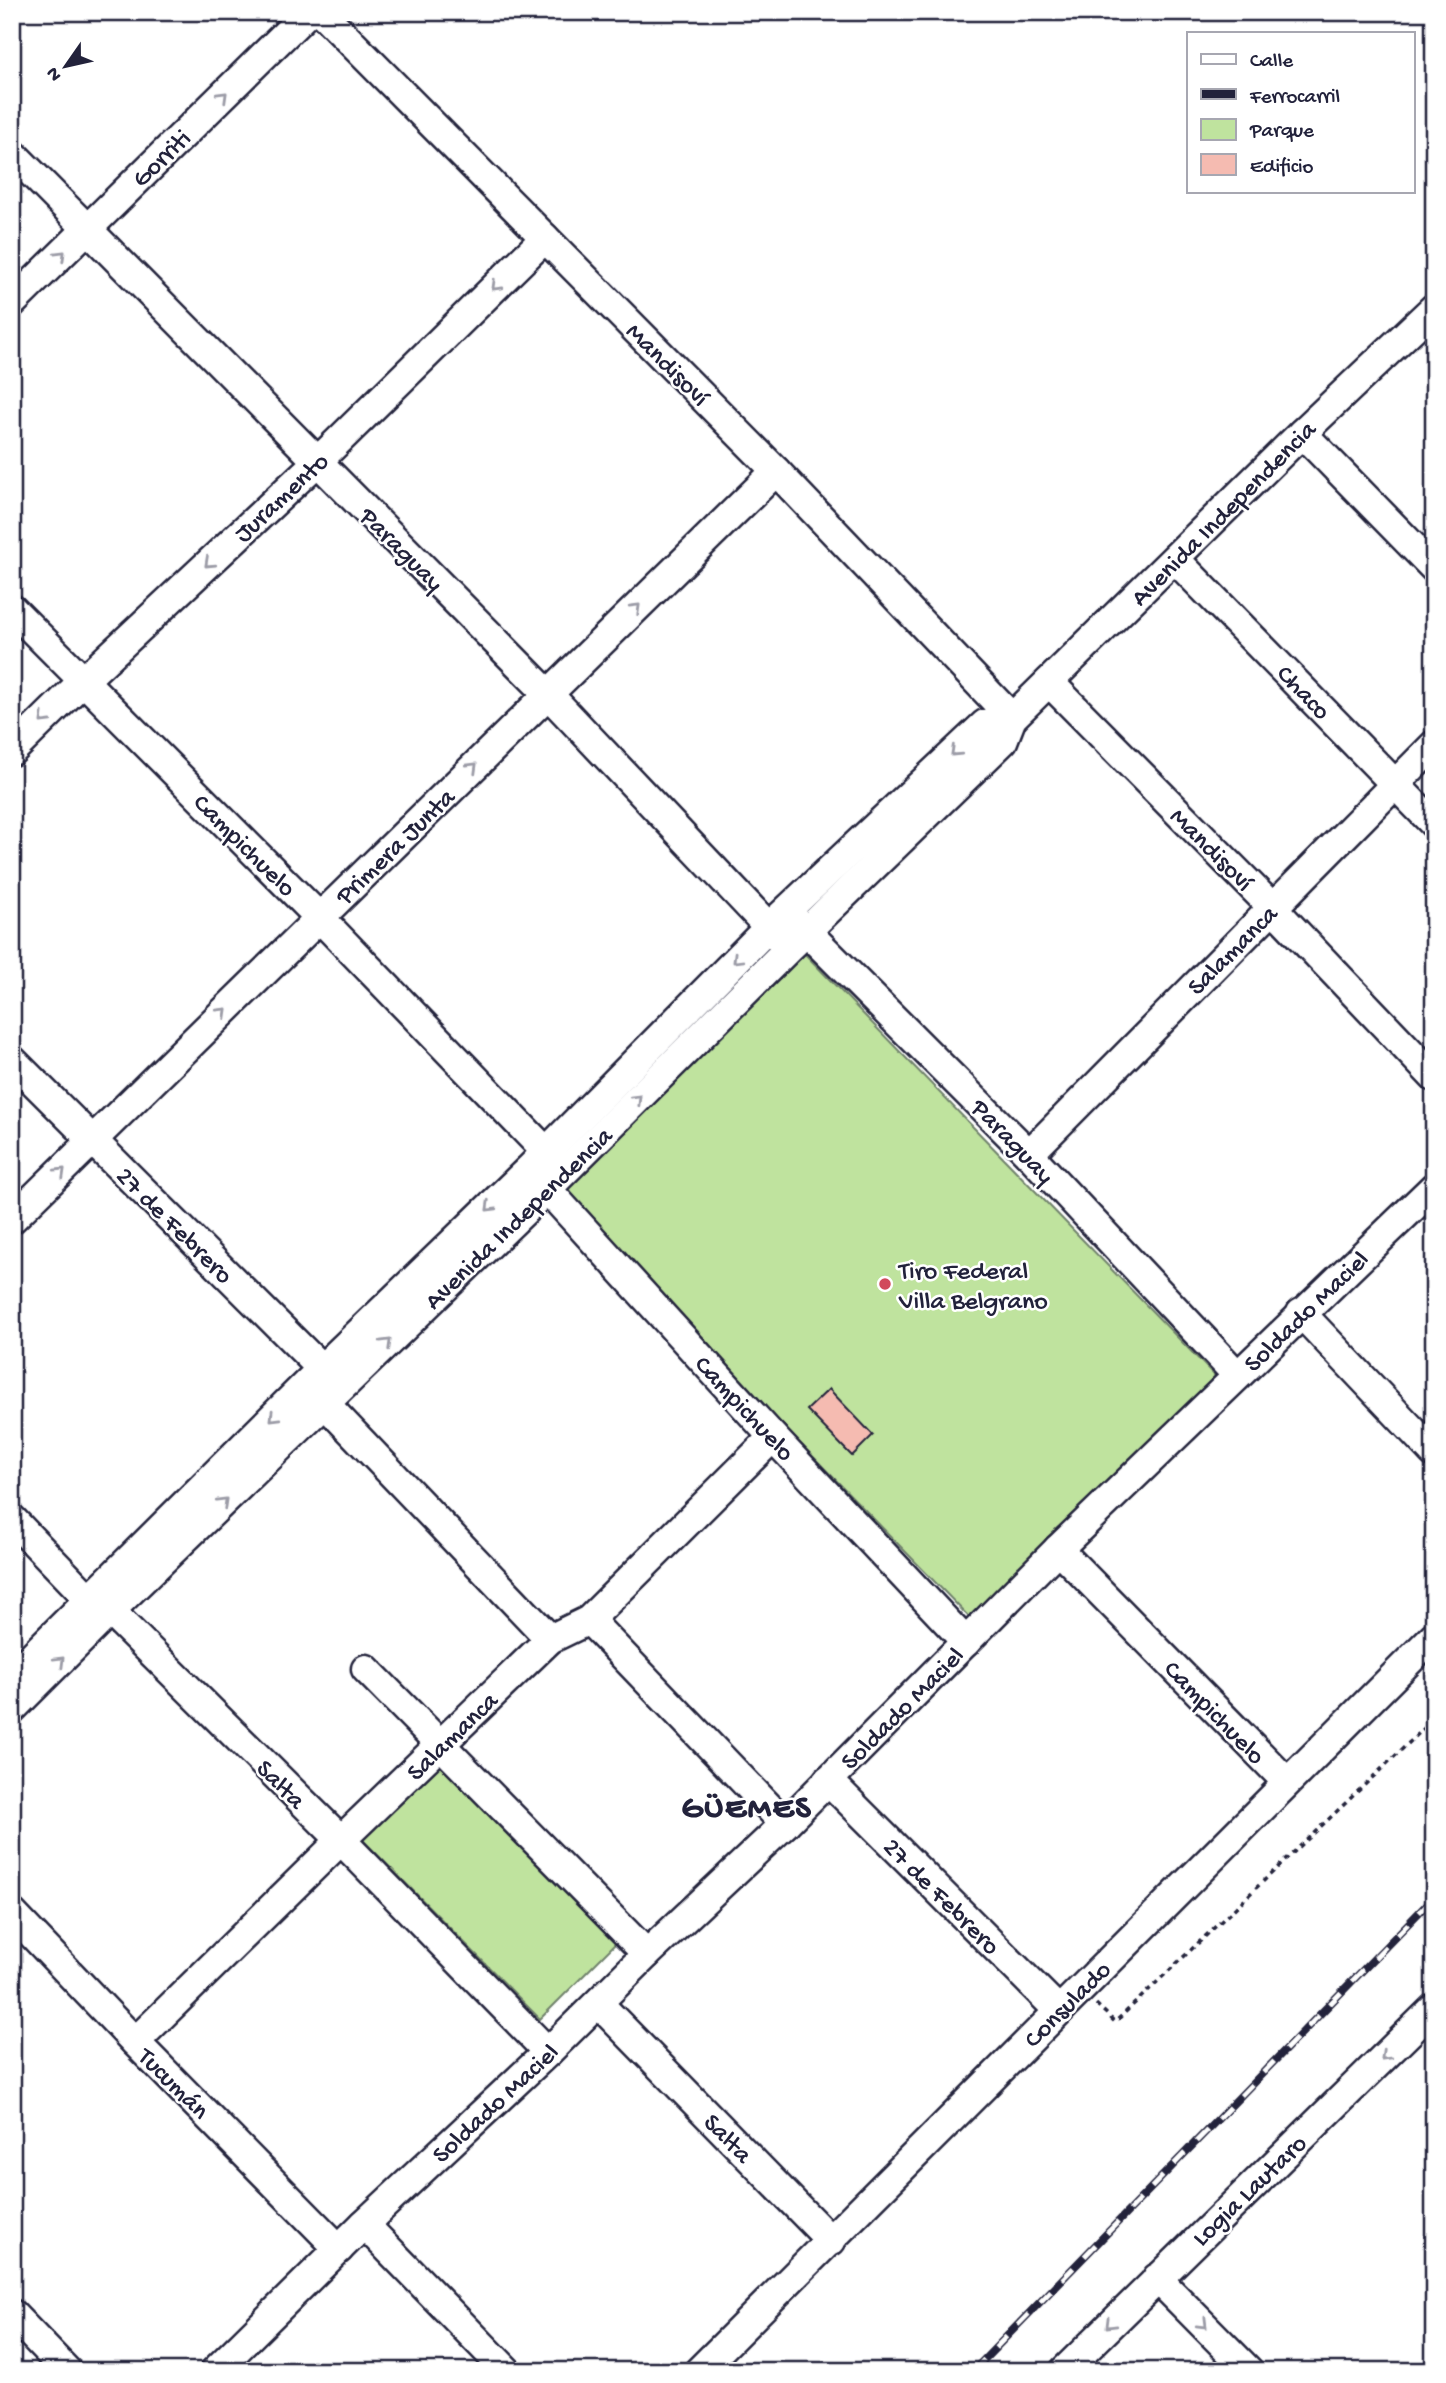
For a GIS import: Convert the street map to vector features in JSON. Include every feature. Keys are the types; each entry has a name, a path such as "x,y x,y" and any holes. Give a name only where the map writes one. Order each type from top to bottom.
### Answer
{"street":[{"name":"Gorriti","path":"12,303 308,12"},
{"name":"Mandisoví","path":"321,12 776,471 1012,718"},
{"name":"Paraguay","path":"12,153 548,694 798,940 1029,1154 1237,1375"},
{"name":"Juramento","path":"12,751 317,462 545,238"},
{"name":"Avenida Independencia","path":"12,1709 100,1606 323,1386 547,1170 798,940 1003,741 1012,718 1302,433 1432,315"},
{"path":"1302,433 1434,568"},
{"name":"Primera Junta","path":"12,1219 776,471"},
{"name":"Chaco","path":"1175,559 1434,824"},
{"name":"Campichuelo","path":"12,609 320,918 547,1170 773,1437 966,1642"},
{"name":"Mandisoví","path":"1049,682 1272,907 1434,1077"},
{"name":"Avenida Independencia","path":"547,1170 778,919 985,724 1012,718"},
{"name":"Salamanca","path":"1029,1154 1434,745"},
{"name":"27 de Febrero","path":"12,1060 323,1386 551,1639"},
{"name":"Soldado Maciel","path":"215,2371 364,2224 599,2004 647,1954 785,1824 1058,1549 1434,1187"},
{"path":"1301,1313 1434,1453"},
{"name":"Salamanca","path":"135,2042 551,1639 589,1620 773,1437"},
{"name":"Salta","path":"12,1519 341,1840 548,2052"},
{"name":"Campichuelo","path":"1058,1549 1287,1782"},
{"name":"Avenida Independencia","path":"12,1676 100,1606"},
{"path":"589,1620 785,1824"},
{"name":"Consulado","path":"699,2371 1434,1636"},
{"path":"366,1668 647,1954"},
{"name":"27 de Febrero","path":"828,1780 1058,2010"},
{"name":"Tucumán","path":"12,1913 339,2249"},
{"name":"Salta","path":"599,2004 831,2241"},
{"name":"Logia Lautaro","path":"1064,2371 1434,2008"},
{"path":"364,2224 507,2371"},
{"path":"1157,2278 1249,2371"},
{"path":"12,2314 67,2371"}],"path":[{"path":"1080,1988 1115,2022 1434,1718"}],"green space":[{"name":"Tiro Federal Villa Belgrano","path":"802,951 1216,1377 969,1617 555,1191"},
{"path":"438,1758 619,1940 540,2019 359,1836"}],"building":[{"path":"829,1389 873,1435 852,1456 807,1410"}],"railway":[{"path":"973,2371 1434,1897"}],"place":[{"name":"Tiro Federal Villa Belgrano","path":"885,1284"}],"district":[{"name":"GÜEMES","path":"747,1804"}]}
